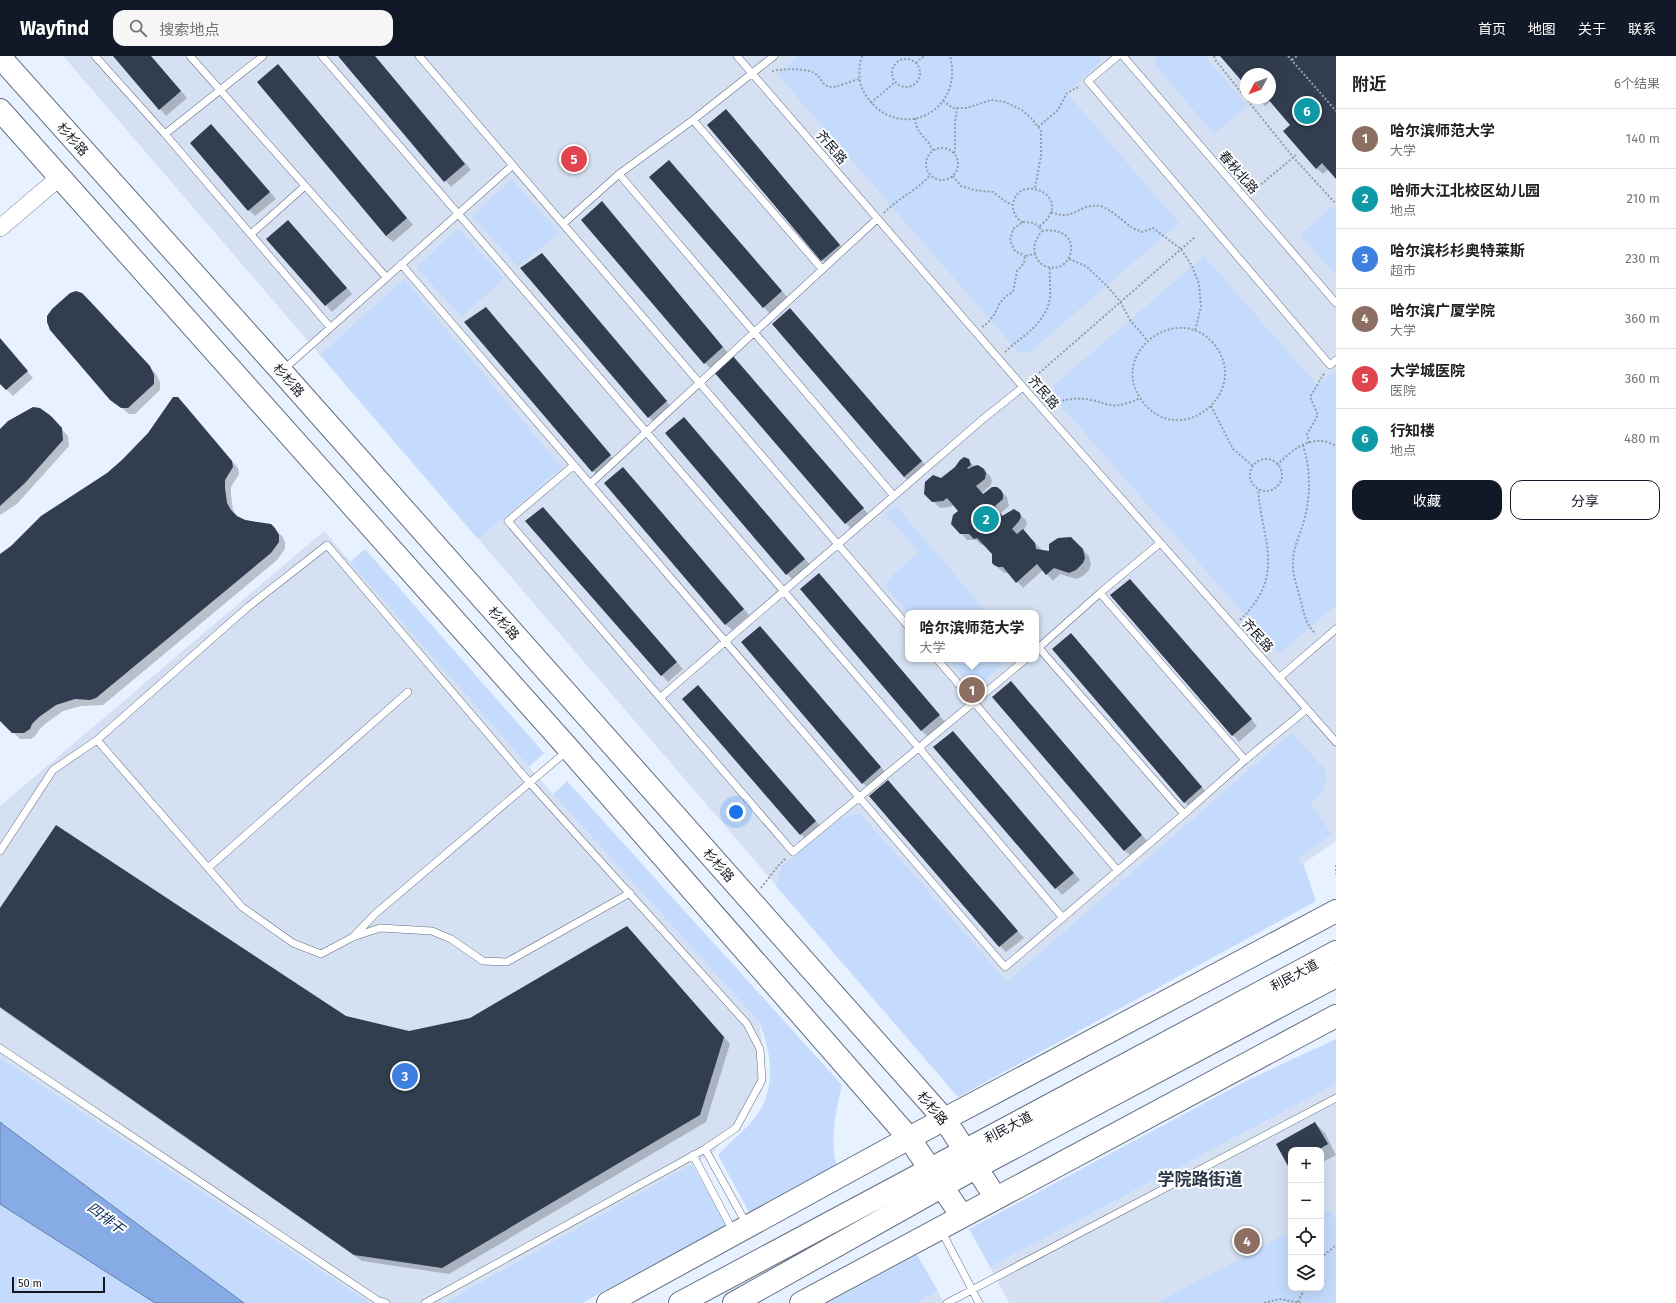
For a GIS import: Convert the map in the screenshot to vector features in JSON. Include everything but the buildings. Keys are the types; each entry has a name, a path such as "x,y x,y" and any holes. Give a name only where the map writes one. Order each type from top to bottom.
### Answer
{"main road":[{"name":"杉杉路","path":"0,57 281,371 944,1120 969,1160 996,1198"},
{"path":"0,110 569,749 909,1138 962,1216"},
{"path":"608,1303 909,1138 1336,911"},
{"name":"利民大道","path":"969,1160 1336,952"},
{"name":"利民大道","path":"680,1303 935,1178 1336,976"},
{"path":"800,1303 1336,1016"},
{"name":"利民大道","path":"734,1303 935,1178"}],"street":[{"path":"0,228 60,177"}],"lane":[{"path":"95,56 165,134 330,327"},
{"path":"190,56 386,277"},
{"path":"165,134 221,91 263,56"},
{"path":"322,56 919,748 1063,918"},
{"path":"419,56 905,622"},
{"name":"齐民路","path":"736,56 1042,410 1336,742"},
{"path":"563,224 619,174 693,120 774,56"},
{"path":"1118,56 1088,81 1333,362"},
{"name":"春秋北路","path":"1123,56 1336,303"},
{"path":"693,120 822,269"},
{"path":"281,371 513,165"},
{"path":"619,174 894,496"},
{"path":"251,234 305,186"},
{"path":"590,484 877,219"},
{"path":"400,264 1005,967 1245,760 1307,709"},
{"path":"661,697 983,419 1023,387"},
{"path":"574,466 508,521 793,852 1022,662"},
{"path":"1039,648 1100,593 1160,543"},
{"path":"0,851 53,770 97,740 248,607 327,545 529,782 747,1024 760,1049 762,1080 736,1128 705,1150 693,1155 425,1303"},
{"path":"1100,593 1245,760"},
{"path":"1279,678 1336,629"},
{"path":"1039,650 1184,814"},
{"path":"940,662 1118,871"},
{"path":"208,868 408,692"},
{"path":"97,740 242,907 293,943 321,954 353,937 380,928 432,931 451,939 483,961 507,962 630,893"},
{"path":"353,937 375,914 569,749"},
{"path":"0,1048 378,1300 386,1303"},
{"path":"947,1303 1336,1098"},
{"path":"705,1150 741,1230"},
{"path":"693,1155 741,1230"},
{"path":"940,1228 979,1303"}],"path":[{"path":"862,56 859,74 862,90 871,103 882,113 896,118 911,120 925,116 938,108 947,96 952,82 953,68 950,56"},
{"path":"916,64 924,56"},
{"path":"1214,56 1216,61 1293,157 1336,204"},
{"path":"1288,56 1336,111"},
{"path":"1292,60 1297,56"},
{"path":"903,59 912,61 916,64 918,67 919,76 915,83 903,86 896,82 892,73 895,64 903,59"},
{"path":"753,74 782,69 803,70 817,74 822,82 828,87 837,87 860,78"},
{"path":"1038,127 1058,110 1067,93 1088,81"},
{"path":"871,103 896,82"},
{"path":"943,101 953,108 967,108 991,100 1005,102 1022,110 1041,131 1041,156 1035,188"},
{"path":"954,153 944,148 933,150 929,154 926,164 930,175 944,180 953,176 956,172 958,162 954,153 957,108"},
{"path":"915,118 916,128 930,143 933,150"},
{"path":"1245,198 1296,155"},
{"path":"877,219 903,196 919,187 930,175"},
{"path":"953,176 961,186 974,190 993,192 1006,202 1013,205"},
{"path":"1039,227 1048,218 1051,212 1049,199 1045,194 1035,188 1023,190 1018,194 1013,205 1015,216 1019,221 1034,223 1042,231"},
{"path":"1051,212 1061,216 1074,214 1086,206 1102,206 1132,228 1142,232 1153,228 1181,248 1192,266 1199,284 1201,306 1195,332"},
{"path":"1023,222 1013,229 1010,241 1015,251 1025,256 1035,254"},
{"path":"1055,230 1065,235 1071,246 1069,259 1059,267 1050,267 1041,264 1035,254 1035,242 1042,231 1055,230"},
{"path":"1023,387 1195,237"},
{"path":"975,332 990,320 1005,296 1013,292 1017,271 1024,264 1025,256"},
{"path":"1069,259 1086,266 1120,301 1130,320 1148,340"},
{"path":"998,358 1012,345 1033,330 1046,311 1050,297 1050,267"},
{"path":"1174,328 1188,329 1202,334 1213,343 1221,357 1225,372 1223,388 1215,402 1204,413 1189,419 1173,420 1158,415 1145,405 1137,393 1133,379 1134,365 1138,351 1148,340 1160,332 1174,328"},
{"path":"1309,443 1307,434 1318,415 1310,397 1333,362"},
{"path":"1042,410 1058,402 1076,399 1090,399 1111,405 1130,403 1140,398"},
{"path":"1211,406 1234,449 1253,466"},
{"path":"1277,465 1290,452 1309,443 1322,440 1336,446"},
{"path":"1303,445 1307,459 1309,479 1304,522 1295,546 1293,565 1304,617 1310,628 1322,641"},
{"path":"1234,626 1249,612 1260,596 1266,580 1269,559 1266,536 1259,504 1258,489 1251,481 1250,476 1253,466 1257,462 1268,460 1277,465 1280,469 1281,478 1276,487 1268,491 1258,489"},
{"path":"751,901 778,866 793,852"},
{"path":"1336,865 1336,874"},
{"path":"1324,1255 1336,1245"},
{"path":"1264,1303 1280,1299 1300,1303 1304,1291"}],"shaded area":[{"path":"63,56 1336,56 1336,841 1303,864 1316,901 958,1097"},
{"path":"798,56 1098,56 1102,61 1067,93 1179,223 1029,353 1017,351 777,74"},
{"path":"1156,56 1205,56 1240,98 1240,104 1245,104 1247,106 1214,134 1155,65"},
{"path":"512,179 559,233 518,267 472,216"},
{"path":"1333,206 1336,209 1336,275 1300,235"},
{"path":"458,228 504,278 462,317 416,267"},
{"path":"1204,256 1317,385 1336,370 1336,605 1279,654 1054,398 1054,385"},
{"path":"404,279 562,468 478,539 320,355"},
{"path":"895,505 985,610 905,610 885,586 892,575 919,552 885,513"},
{"path":"324,531 529,767 759,1022 763,1050 762,1091 713,1153 442,1303 370,1303 0,1058 0,806"},
{"path":"365,549 544,753 529,767 350,562"},
{"path":"951,662 1005,662 974,689"},
{"path":"1291,733 1325,769 1326,779 1322,792 1311,804 1332,834 1298,858 1303,864 1316,901 958,1097 776,886 781,867 841,818 860,813 1007,982"},
{"path":"567,781 842,1085 833,1135 837,1166 749,1212 718,1155 755,1118 767,1095 770,1071 769,1058 767,1046 759,1022 553,794"},
{"path":"1336,1039 1336,1084 990,1267 969,1229 1246,1081"},
{"path":"0,1058 370,1303 0,1303"},
{"path":"1336,1084 1336,1303 1009,1303 990,1267"},
{"path":"692,1164 726,1225 582,1303 443,1303"},
{"path":"1330,1210 1336,1219 1336,1303 1157,1303 1288,1233 1288,1291 1324,1291 1324,1213"},
{"path":"917,1255 938,1291 916,1303 827,1303"},
{"path":"938,1291 944,1303 916,1303"}],"water":[{"name":"四排干","path":"0,1122 244,1303 155,1303 0,1204"}],"place":[{"name":"行知楼","path":"1307,111"},
{"name":"大学城医院","path":"574,159"},
{"name":"哈师大江北校区幼儿园","path":"986,519"},
{"name":"哈尔滨师范大学","path":"972,690"},
{"name":"哈尔滨杉杉奥特莱斯","path":"405,1076"},
{"name":"哈尔滨广厦学院","path":"1247,1241"}],"district":[{"name":"学院路街道","path":"1200,1179"}]}
